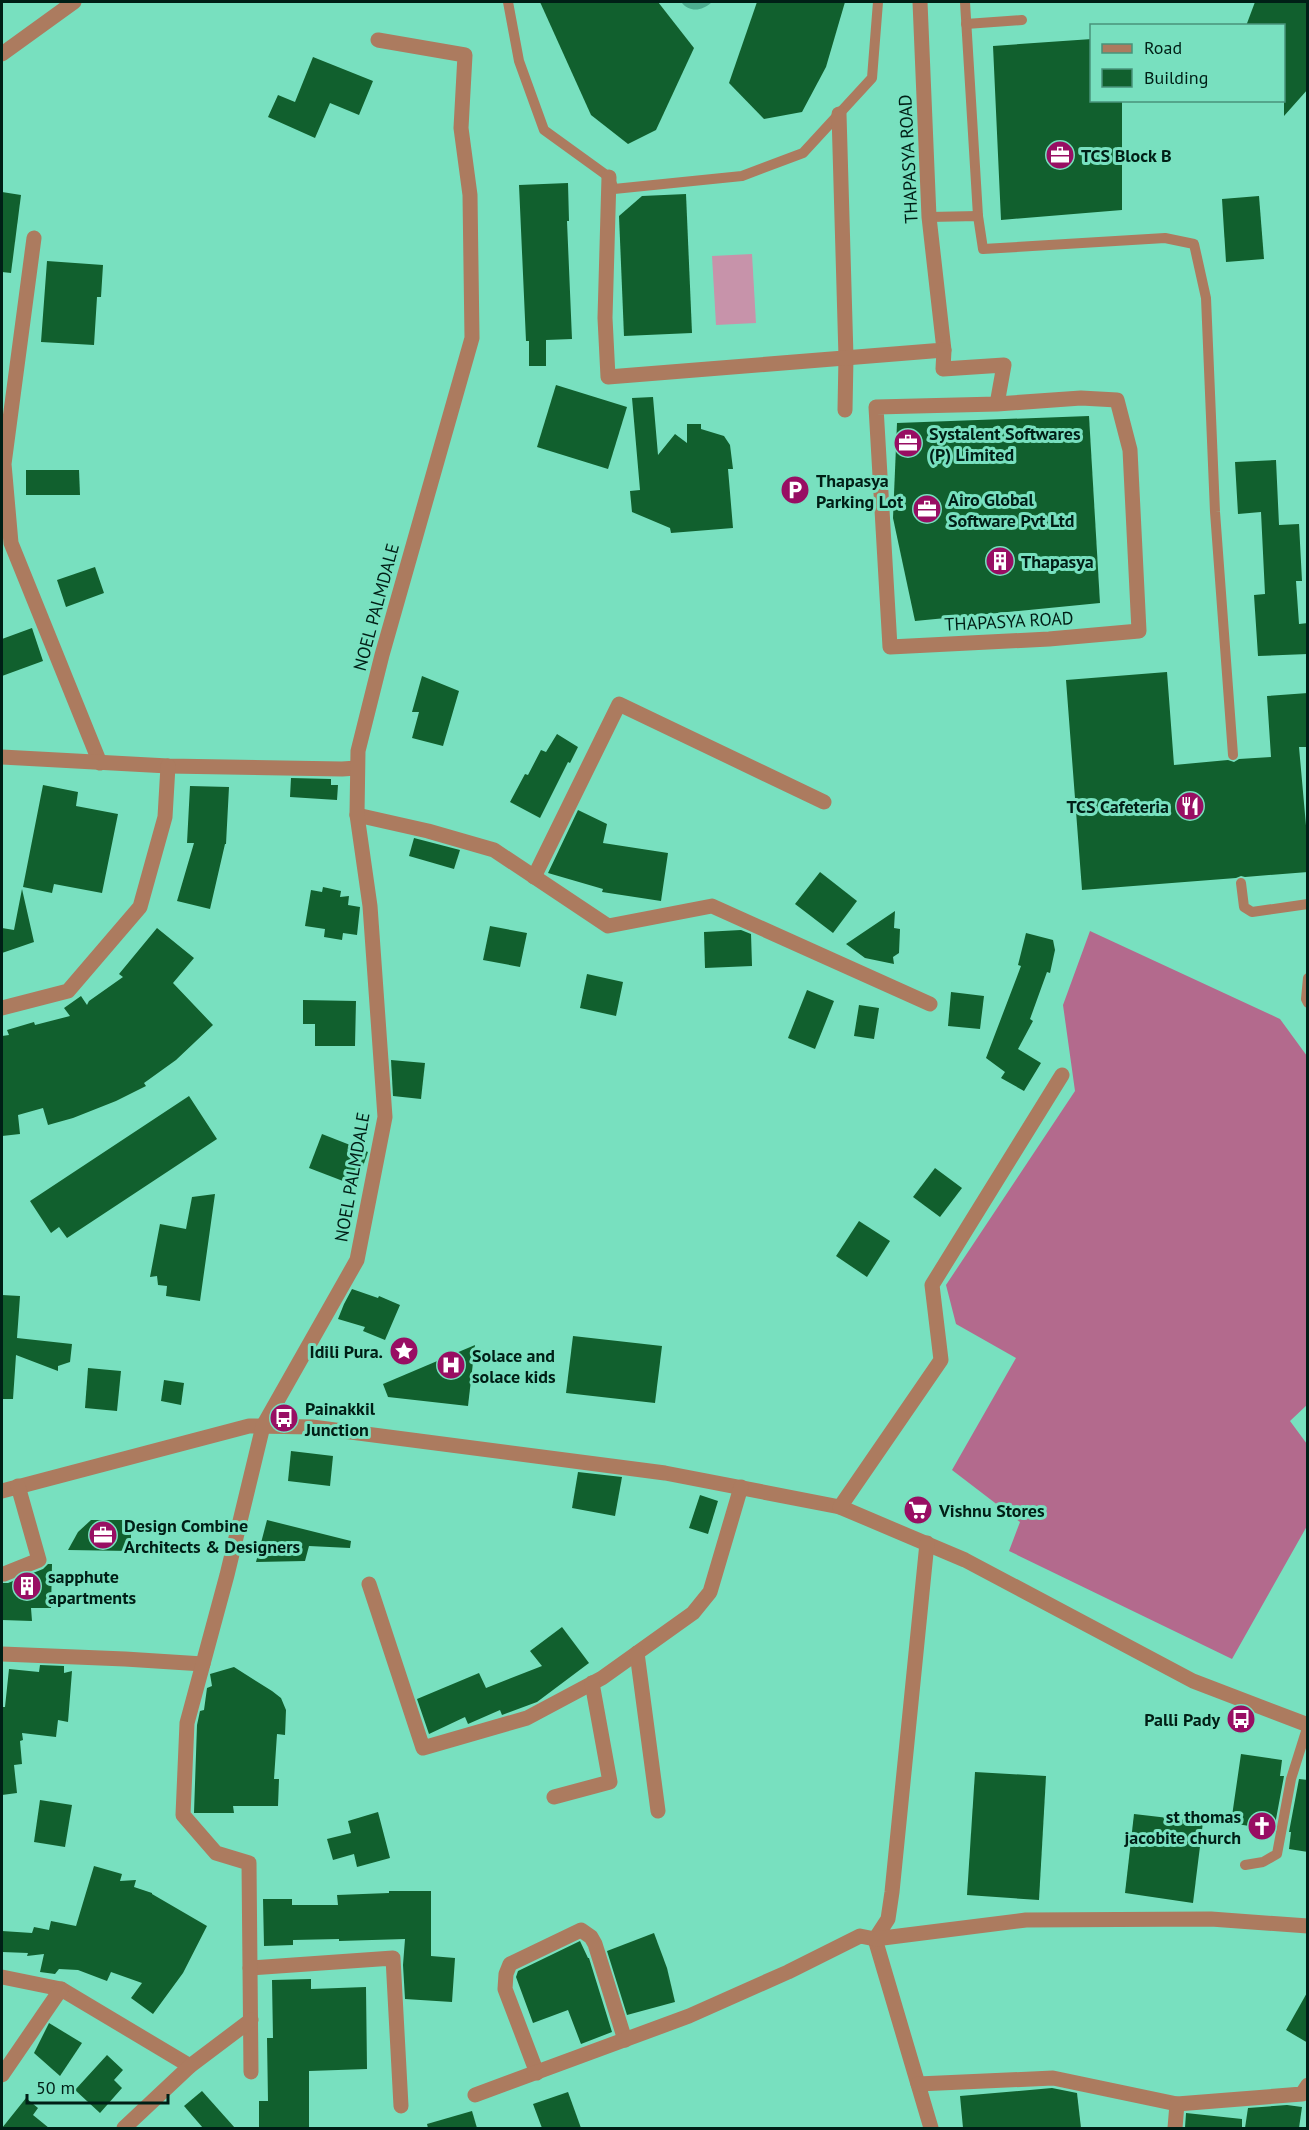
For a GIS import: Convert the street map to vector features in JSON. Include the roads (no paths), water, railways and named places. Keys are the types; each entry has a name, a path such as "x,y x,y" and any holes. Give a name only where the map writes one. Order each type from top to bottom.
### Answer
{"street":[{"path":"2,54 74,2"},
{"name":"THAPASYA ROAD","path":"920,2 929,217 944,350 943,369 1004,364 997,404"},
{"name":"NOEL PALMDALE","path":"250,1968 249,1863 216,1853 183,1815 187,1723 227,1575 263,1426 357,1260 385,1117 370,906 357,815 358,751 382,655 471,339 470,195 461,128 465,56 378,40"},
{"path":"839,114 846,357 845,410"},
{"path":"609,177 605,318 608,377 944,350"},
{"path":"34,238 4,464 11,543 100,763"},
{"name":"THAPASYA ROAD","path":"1081,398 1117,400 1130,450 1139,631 1049,639 890,647 876,407 997,404 1081,398"},
{"path":"534,877 619,704 824,802"},
{"path":"2,757 168,766 357,768"},
{"path":"2,1008 68,991 140,906 165,817 168,766"},
{"path":"357,815 428,831 494,850 608,926 712,906 930,1004"},
{"path":"840,1506 941,1360 932,1285 1062,1075"},
{"path":"2,1491 249,1426 312,1427 665,1473 840,1506 965,1560 1193,1681 1308,1725"},
{"path":"4,1575 39,1560 18,1486"},
{"path":"369,1584 423,1749 527,1718 592,1683 693,1613 710,1593 741,1487"},
{"path":"927,1543 892,1892 888,1919 875,1940 931,2128"},
{"path":"637,1653 658,1811"},
{"path":"2,1654 203,1664"},
{"path":"554,1797 610,1782 592,1683"},
{"path":"475,2095 700,2011 788,1972 860,1936 875,1940 1026,1920 1211,1919 1308,1926"},
{"path":"537,2073 505,1989 506,1974 510,1964 581,1930 591,1936 595,1944 625,2040"},
{"path":"251,2072 250,1968 393,1958 401,2106"},
{"path":"2,1977 61,1989 190,2066"},
{"path":"2,2075 61,1989"},
{"path":"124,2128 190,2066 251,2020"},
{"path":"918,2084 1053,2078 1177,2104 1302,2094 1308,2085"},
{"path":"1175,2128 1177,2104"}],"lane":[{"path":"508,2 519,61 544,130 609,177 614,189 742,176 803,153 872,78 878,2"},
{"path":"965,2 978,216 983,249 1165,238 1194,244 1206,298 1215,512 1233,755"},
{"path":"966,24 1022,20"},
{"path":"929,217 978,216"},
{"path":"1241,883 1244,907 1252,912 1308,904"},
{"path":"1308,978 1306,999 1308,1004"},
{"path":"1245,1865 1263,1862 1277,1854 1291,1779 1308,1725"}],"place":[{"name":"TCS Block B","path":"1060,155"},
{"name":"Systalent Softwares (P) Limited","path":"908,443"},
{"name":"Thapasya Parking Lot","path":"795,490"},
{"name":"Airo Global Software Pvt Ltd","path":"927,509"},
{"name":"Thapasya","path":"1000,561"},
{"name":"TCS Cafeteria","path":"1190,806"},
{"name":"Idili Pura.","path":"404,1351"},
{"name":"Solace and solace kids","path":"451,1365"},
{"name":"Painakkil Junction","path":"284,1418"},
{"name":"Vishnu Stores","path":"918,1510"},
{"name":"Design Combine Architects & Designers","path":"103,1535"},
{"name":"sapphute apartments","path":"27,1586"},
{"name":"Palli Pady","path":"1241,1719"},
{"name":"st thomas jacobite church","path":"1262,1826"}]}
